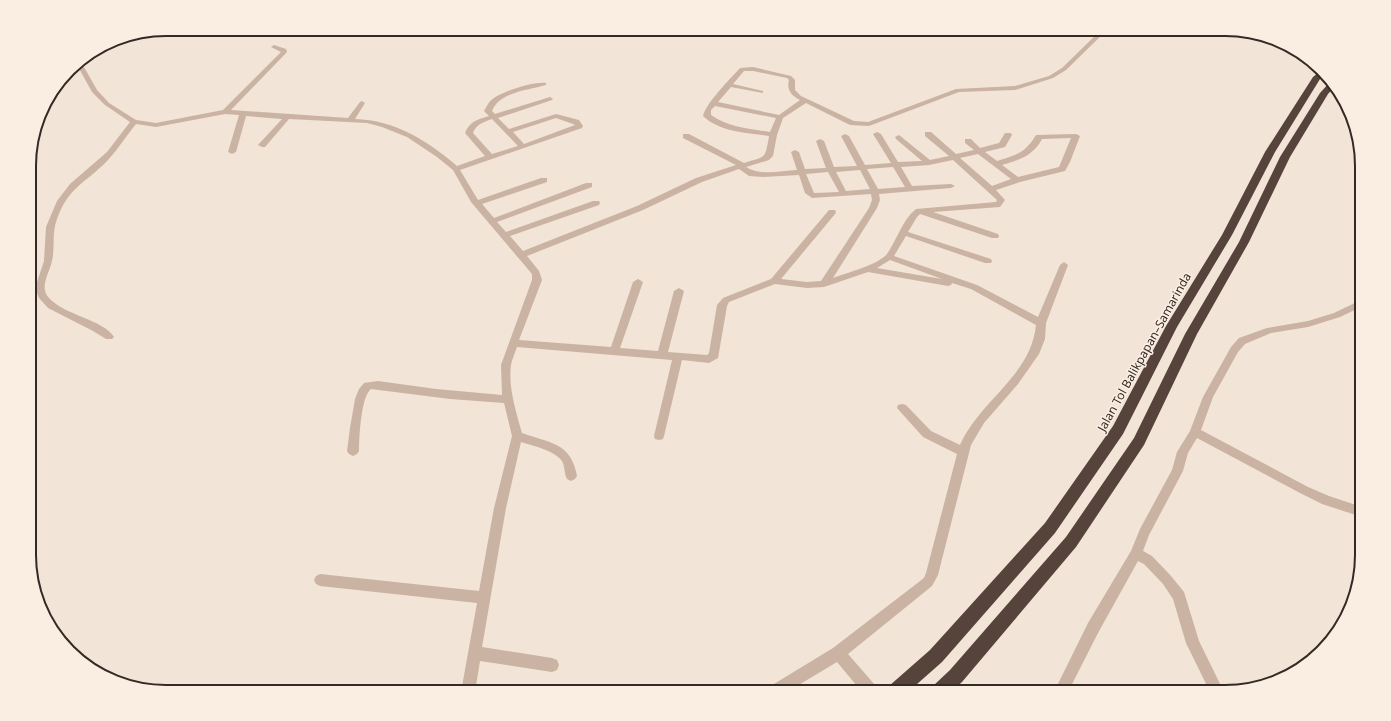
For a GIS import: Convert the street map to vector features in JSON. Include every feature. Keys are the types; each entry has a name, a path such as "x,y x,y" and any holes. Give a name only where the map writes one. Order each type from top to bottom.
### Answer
{"highway":[{"name":"Jalan Tol Balikpapan–Samarinda","path":"903,685 936,656 1050,528 1118,430 1172,326 1227,235 1270,152 1319,76"},
{"path":"946,685 956,676 1071,542 1139,441 1191,334 1244,242 1285,157 1329,88"}],"street":[{"path":"773,135 729,126 712,120 708,116 708,110 713,103 730,85 742,69 749,68 780,74 791,79 790,86 792,90 805,100 853,123 869,124 958,90 1015,88 1051,77 1064,69 1098,36"},
{"path":"225,112 284,51 274,48"},
{"path":"81,67 94,91 107,104 134,122 156,125 225,112 287,118 351,120 376,123 410,135 440,155 456,169 477,203 536,272 537,280 512,343 506,365 508,399 517,436 500,508 469,685"},
{"path":"522,146 488,111 488,108 497,98 544,84"},
{"path":"730,85 761,92"},
{"path":"490,157 470,133 471,127 475,123 550,99"},
{"path":"522,255 640,208 700,180 741,165 761,160 770,154 773,135 780,117 805,100"},
{"path":"351,120 362,103"},
{"path":"713,103 780,117"},
{"path":"232,152 236,132 243,114"},
{"path":"456,169 578,128 578,124 569,119 556,116 509,131"},
{"path":"262,146 287,118"},
{"path":"109,337 92,326 68,315 50,304 42,296 40,291 42,278 48,263 50,252 48,234 62,200 68,191 106,158 134,122"},
{"path":"877,134 910,189"},
{"path":"774,281 807,285 824,284 868,269 889,257 914,215 919,211 1000,203 1001,200 991,189 928,134"},
{"path":"686,136 741,165 755,175 929,163 1002,145 1008,135"},
{"path":"824,284 873,208 876,200 875,191 845,136"},
{"path":"991,189 1017,180 1062,168 1066,162 1076,136 1040,137 1036,146 1028,152 996,164"},
{"path":"900,137 929,163"},
{"path":"820,141 831,170 844,194"},
{"path":"968,142 1017,180"},
{"path":"794,152 810,195 817,196 951,186"},
{"path":"477,203 544,180"},
{"path":"493,221 588,185"},
{"path":"505,235 596,203"},
{"path":"919,211 995,236"},
{"path":"512,343 706,359 712,357 714,355 723,302 774,281 832,212"},
{"path":"904,233 988,261"},
{"path":"889,257 974,287 1041,323"},
{"path":"785,685 838,653 928,582 932,574 970,434 1030,361 1038,345 1042,331 1041,323 1064,266"},
{"path":"868,269 974,287"},
{"path":"614,352 638,282"},
{"path":"662,355 679,291"},
{"path":"1064,685 1093,628 1136,554 1144,533 1168,489 1183,452 1195,432 1208,397 1234,350 1242,341 1270,330 1308,324 1337,315 1355,306"},
{"path":"659,436 678,357"},
{"path":"353,450 354,429 361,394 368,386 380,386 445,395 508,399"},
{"path":"902,408 927,434 964,452"},
{"path":"1195,432 1304,490 1326,500 1355,510"},
{"path":"517,436 564,455 572,476"},
{"path":"1136,554 1148,560 1168,580 1179,596 1193,644 1214,685"},
{"path":"320,580 485,598"},
{"path":"475,653 552,665"},
{"path":"838,653 866,685"}]}
